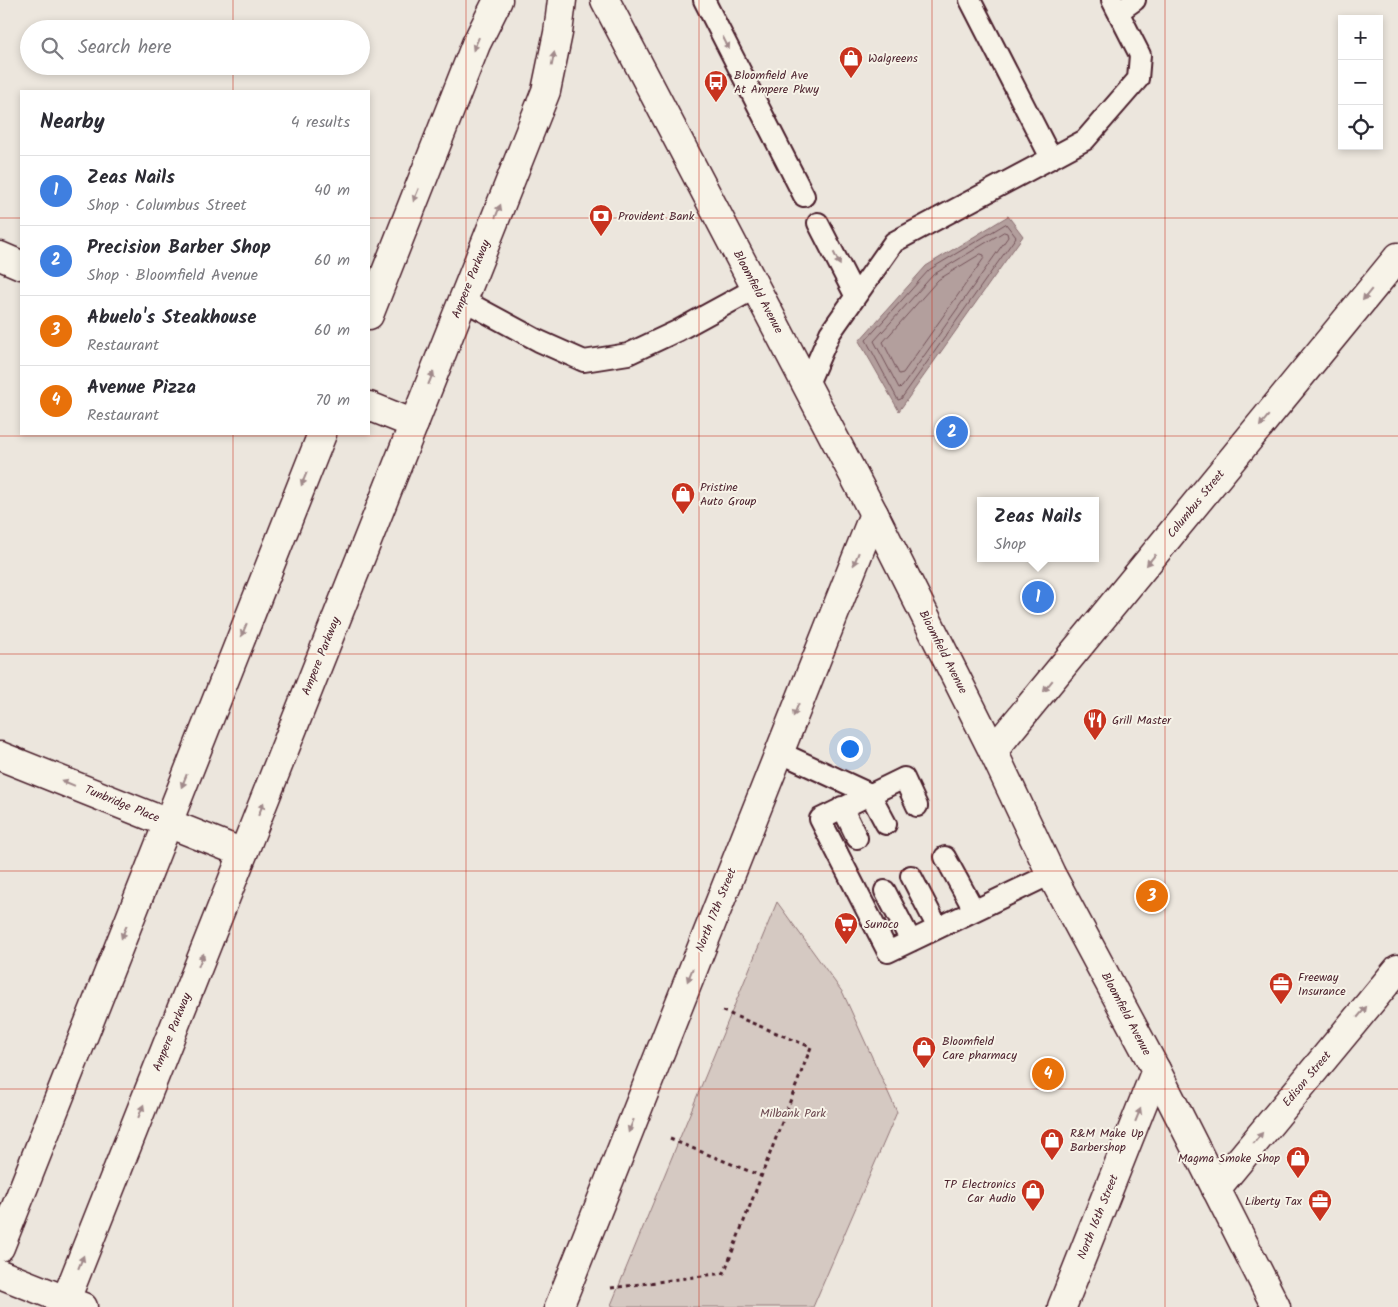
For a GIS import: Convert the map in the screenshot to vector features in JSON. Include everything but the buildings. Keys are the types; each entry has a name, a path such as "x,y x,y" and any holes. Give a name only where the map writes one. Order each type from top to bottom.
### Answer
{"street":[{"path":"370,312 476,44 498,0"},
{"name":"Ampere Parkway","path":"70,1305 243,853 546,91 553,61 562,0"},
{"name":"Bloomfield Avenue","path":"605,0 874,514 993,751 1051,874 1156,1070 1276,1307"},
{"path":"0,256 20,265"},
{"name":"Columbus Street","path":"993,751 1398,257"},
{"path":"370,406 414,424"},
{"path":"0,1247 322,435"},
{"name":"North 17th Street","path":"559,1307 874,514"},
{"name":"Tunbridge Place","path":"0,756 243,853"},
{"name":"Edison Street","path":"1216,1189 1398,969"},
{"name":"North 16th Street","path":"1062,1307 1156,1070"},
{"path":"0,1274 70,1305"}],"lane":[{"path":"704,0 804,196"},
{"path":"970,0 1051,158"},
{"path":"807,386 830,333 894,242 1085,140 1138,79 1140,55 1115,6 1135,0"},
{"path":"818,223 855,295"},
{"path":"462,300 539,341 584,361 628,354 677,331 756,288"},
{"path":"779,752 870,794 886,824"},
{"path":"917,806 904,778 820,819 888,952 1051,874"},
{"path":"842,807 857,838"},
{"path":"945,857 974,910"},
{"path":"911,876 938,928"},
{"path":"885,891 911,941"}],"path":[{"path":"610,1288 724,1273 811,1048 720,1010"},
{"path":"670,1139 761,1176"}],"green space":[{"name":"Milbank Park","path":"777,902 843,993 897,1112 813,1307 616,1307 611,1305"}],"water":[{"path":"1008,216 1023,236 899,411 859,341 926,266"}],"place":[{"name":"Walgreens","path":"851,79"},
{"name":"Bloomfield Ave At Ampere Pkwy","path":"716,103"},
{"name":"Provident Bank","path":"601,237"},
{"name":"Precision Barber Shop","path":"952,432"},
{"name":"Pristine Auto Group","path":"683,515"},
{"name":"Zeas Nails","path":"1038,597"},
{"name":"Grill Master","path":"1095,741"},
{"name":"Abuelo's Steakhouse","path":"1152,896"},
{"name":"Sunoco","path":"846,945"},
{"name":"Freeway Insurance","path":"1281,1005"},
{"name":"Bloomfield Care pharmacy","path":"924,1069"},
{"name":"Avenue Pizza","path":"1048,1074"},
{"name":"R&M Make Up Barbershop","path":"1052,1161"},
{"name":"Magma Smoke Shop","path":"1298,1179"},
{"name":"TP Electronics Car Audio","path":"1033,1212"},
{"name":"Liberty Tax","path":"1320,1222"}]}
